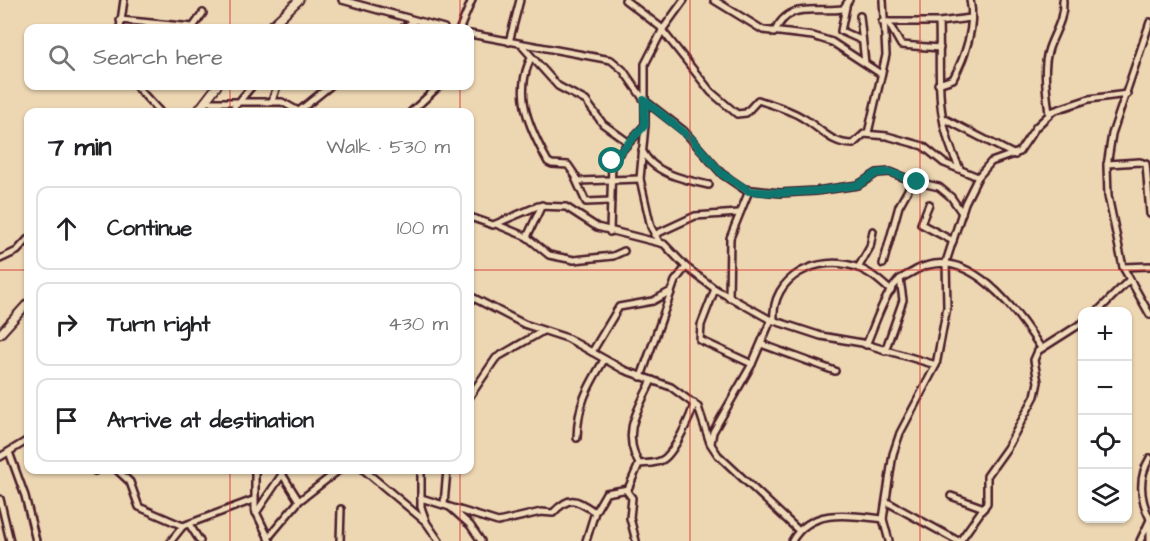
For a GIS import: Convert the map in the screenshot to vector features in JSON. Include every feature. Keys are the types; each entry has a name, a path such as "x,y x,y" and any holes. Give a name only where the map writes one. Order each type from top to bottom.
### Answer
{"main road":[{"path":"273,24 299,0"},
{"path":"201,108 214,90"},
{"path":"0,334 24,307"}],"street":[{"path":"120,24 124,0"},
{"path":"342,0 427,24"},
{"path":"462,24 472,0"},
{"path":"509,42 520,0"},
{"path":"625,0 662,29 711,92 734,112 743,114 758,100 797,114 822,133 839,141 853,144 861,135 868,133 923,146 944,163 978,177"},
{"path":"659,242 654,235 640,179 645,125 645,64 662,29 684,0"},
{"path":"714,0 763,30 822,39 881,74"},
{"path":"849,0 841,31 861,40"},
{"path":"868,133 886,55 883,0"},
{"path":"938,84 952,80 960,65 971,18 970,0"},
{"path":"1049,114 1048,49 1062,22 1063,0"},
{"path":"774,33 781,19 794,11 846,7"},
{"path":"195,24 203,13"},
{"path":"860,16 865,63"},
{"path":"885,22 939,22 971,18"},
{"path":"120,20 176,24"},
{"path":"410,24 415,21"},
{"path":"885,22 902,45 940,48"},
{"path":"939,22 938,84 943,118 952,152 960,169"},
{"path":"1150,22 1112,134 1107,164 1108,196 1123,267 1150,315"},
{"path":"474,35 611,60 623,70 644,100 691,138 722,174 749,191 780,193 816,191 858,185 877,173 890,172 913,181 939,186 951,197 962,213"},
{"path":"522,45 531,58 558,86 586,101 607,128 628,142"},
{"path":"531,58 525,78 525,115 529,128 548,162 568,165 586,202 611,201"},
{"path":"140,90 156,108"},
{"path":"234,108 248,90"},
{"path":"272,101 276,90"},
{"path":"305,108 325,90"},
{"path":"415,108 435,90"},
{"path":"889,541 883,519 897,440 936,365 947,307 946,262 962,213 978,177 991,162 1015,155 1049,114 1089,99 1127,94"},
{"path":"206,102 272,101 287,103 294,108"},
{"path":"943,118 954,122 976,137 1015,155"},
{"path":"610,232 614,157 625,149 628,142 645,125"},
{"path":"642,149 653,165 673,176 709,185"},
{"path":"1107,164 1140,162 1146,164 1150,214"},
{"path":"576,180 640,179"},
{"path":"883,264 899,206 913,181"},
{"path":"729,298 730,238 749,191"},
{"path":"929,204 921,224 953,241"},
{"path":"527,237 542,205"},
{"path":"498,225 520,211 542,205 566,207 586,221 610,232 659,242 673,250 686,267 715,289 773,320 821,336 866,345 936,365"},
{"path":"654,235 694,216 739,213"},
{"path":"474,219 482,223 498,225 527,237 549,255 574,260 601,258 624,251"},
{"path":"858,268 870,247 873,231"},
{"path":"0,259 17,251 24,243"},
{"path":"866,345 891,291 900,279 928,265 946,262 963,268 995,291 1015,311 1041,348"},
{"path":"711,444 713,432 752,364 773,320 780,295 799,270 817,264 842,264 858,268 891,291"},
{"path":"1123,267 1150,266"},
{"path":"641,377 672,290 686,267"},
{"path":"885,351 903,300 900,279"},
{"path":"1102,307 1129,280"},
{"path":"715,289 704,313 699,338 703,343 752,364"},
{"path":"592,352 619,307 653,301 672,290"},
{"path":"474,298 513,319 567,338 604,360 641,377 672,387 694,403 702,416 711,444 718,455 798,530"},
{"path":"887,502 959,541 984,508 989,497 987,476 1007,448 1035,396 1038,371 1034,360 1041,348 1078,325"},
{"path":"474,388 496,358 543,331"},
{"path":"761,344 835,371"},
{"path":"577,438 578,410 604,360"},
{"path":"586,541 595,512 608,491 626,490 631,486 639,464 630,442 631,421 652,380"},
{"path":"639,464 666,458 684,429 694,403"},
{"path":"0,457 24,443"},
{"path":"9,452 27,504 36,541"},
{"path":"1150,458 1145,466 1141,488 1150,521 1150,541"},
{"path":"121,474 130,482 139,507 186,525 200,541"},
{"path":"255,474 253,500 256,513 269,540 299,501 334,474"},
{"path":"256,513 283,474"},
{"path":"285,474 299,501"},
{"path":"369,474 426,522 439,541"},
{"path":"422,474 421,498 426,522"},
{"path":"447,474 447,506"},
{"path":"626,490 632,498 630,518 636,541"},
{"path":"951,496 984,508"},
{"path":"421,498 498,522 541,512 551,513 562,503 571,500 580,502 595,512"},
{"path":"0,499 10,541"},
{"path":"171,541 177,530 186,525 253,500"},
{"path":"447,506 470,525 482,541"},
{"path":"340,541 341,509"},
{"path":"792,541 798,530 812,521 838,514 883,519"},
{"path":"1140,541 1150,521"}],"route":[{"path":"612,161 616,154 625,149 633,135 645,125 644,100 684,131 732,183 749,191 780,193 816,191 858,185 877,173 883,172 896,173 917,182"}]}
